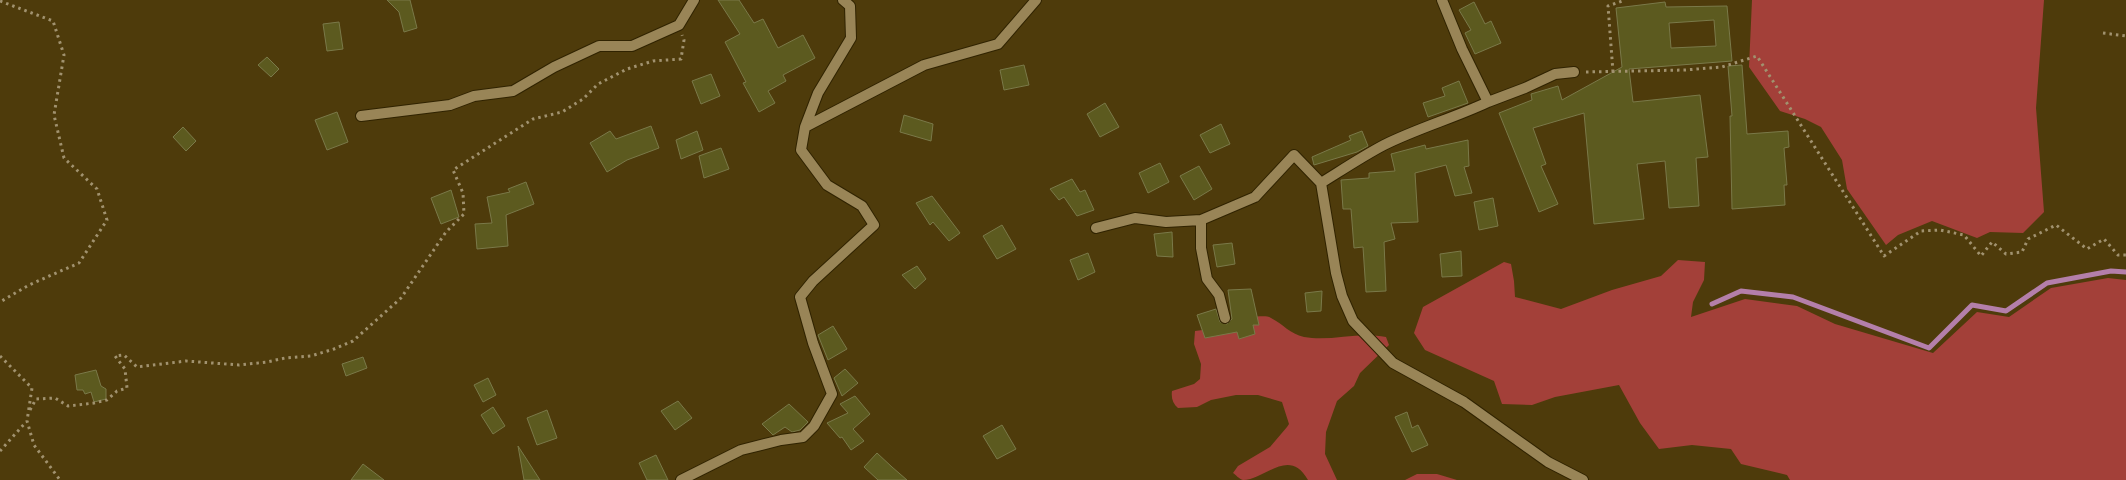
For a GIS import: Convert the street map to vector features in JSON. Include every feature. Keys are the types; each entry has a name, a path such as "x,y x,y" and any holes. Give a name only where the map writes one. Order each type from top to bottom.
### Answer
{"street":[{"path":"361,116 450,105 474,96 512,91 554,67 599,46 632,46 679,25 694,0"},
{"path":"681,480 741,450 802,437 814,426 832,394 800,298 813,281 874,225 862,206 826,185 801,150 805,127 818,93 851,38 850,6 843,0"},
{"path":"805,127 924,66 998,44 1036,0"},
{"path":"1442,0 1462,49 1488,102"},
{"path":"1322,183 1384,145 1435,122 1458,116 1555,74 1574,72"},
{"path":"1096,228 1135,218 1166,222 1201,220 1255,197 1294,155 1322,183 1336,273 1342,296 1353,321 1394,363 1464,402 1548,462 1583,480"},
{"path":"1201,220 1201,248 1207,279 1219,295 1225,318"}],"path":[{"path":"1613,72 1608,6 1625,0"},
{"path":"0,1 54,21 64,55 54,115 64,158 97,188 107,220 79,263 28,285 0,302"},
{"path":"30,410 36,399 55,398 68,406 94,403 107,400 117,391 127,388 124,369 115,356 124,355 137,367 186,361 239,365 311,356 353,341 398,302 446,232 464,214 463,193 453,170 533,119 562,112 583,99 598,84 627,69 653,61 681,59 684,40 679,25"},
{"path":"2103,33 2126,36"},
{"path":"1574,72 1685,70 1722,66 1757,56 1884,256 1921,231 1940,230 1964,235 1981,256 1992,242 2006,254 2022,252 2028,239 2056,225 2087,249 2104,239 2118,255 2126,255"},
{"path":"0,356 32,388 27,421 0,451"},
{"path":"27,421 34,444 60,480"}],"shaded area":[{"path":"1752,0 2044,0 2036,108 2044,212 2023,233 1990,232 1977,238 1932,221 1898,235 1886,245 1847,189 1842,160 1821,127 1805,119 1780,111 1749,67"},
{"path":"1678,260 1705,262 1704,280 1693,302 1691,317 1745,299 1797,306 1835,324 1933,353 1977,312 2009,317 2051,288 2108,278 2126,280 2126,480 1790,480 1787,475 1741,464 1731,449 1692,445 1659,449 1640,423 1619,385 1555,397 1532,405 1502,404 1494,381 1425,350 1414,333 1423,307 1504,262 1511,264 1515,297 1561,309 1612,290 1661,276"},
{"path":"1252,317 1269,317 1295,334 1304,337 1324,338 1376,335 1386,337 1389,345 1360,373 1354,386 1337,401 1326,432 1325,454 1337,480 1308,480 1301,470 1285,465 1251,479 1243,480 1233,473 1238,466 1270,447 1287,427 1289,424 1282,402 1258,395 1236,395 1211,400 1197,407 1178,408 1174,403 1172,391 1194,384 1200,379 1201,364 1194,344 1195,331 1226,327"},
{"path":"1417,474 1437,474 1457,480 1405,480"}],"building":[{"path":"387,0 410,0 417,28 404,32 399,12"},
{"path":"718,0 739,0 754,23 763,19 778,48 803,35 815,58 783,75 786,81 768,91 775,103 759,112 743,83 746,82 725,42 740,34"},
{"path":"1474,2 1485,24 1491,21 1501,43 1475,54 1465,33 1471,30 1459,10"},
{"path":"1665,2 1666,7 1727,6 1732,61 1629,69 1633,102 1700,95 1708,157 1696,158 1699,206 1669,208 1665,161 1637,164 1644,219 1594,224 1584,113 1533,128 1546,164 1541,166 1558,204 1539,212 1499,113 1532,100 1531,94 1558,86 1562,100 1622,67 1616,8","holes":["1714,20 1716,46 1671,48 1669,23"]},
{"path":"339,22 343,49 327,51 323,24"},
{"path":"267,57 279,69 271,77 258,65"},
{"path":"1024,65 1029,85 1004,90 1000,70"},
{"path":"1742,65 1747,134 1788,131 1789,147 1784,148 1787,185 1784,185 1785,205 1732,209 1730,116 1732,116 1728,66"},
{"path":"711,74 720,96 701,104 692,81"},
{"path":"1459,81 1468,103 1428,117 1423,103 1445,96 1442,88"},
{"path":"1105,103 1119,127 1100,137 1087,114"},
{"path":"337,112 348,142 327,150 315,120"},
{"path":"904,115 933,124 931,141 900,132"},
{"path":"1221,124 1230,144 1210,153 1200,135"},
{"path":"651,126 659,148 627,160 607,172 590,143 610,131 616,139"},
{"path":"183,127 196,141 186,151 173,137"},
{"path":"697,131 703,150 681,159 676,140"},
{"path":"1362,131 1368,146 1357,152 1314,165 1312,157 1351,140 1349,136"},
{"path":"1468,140 1469,166 1464,167 1472,193 1455,196 1446,165 1415,173 1418,222 1391,223 1395,239 1384,242 1386,291 1366,292 1363,247 1354,248 1351,209 1343,209 1341,180 1369,178 1369,173 1395,171 1391,154 1425,145 1426,149"},
{"path":"721,148 729,169 704,178 699,156"},
{"path":"1160,163 1169,182 1148,193 1139,173"},
{"path":"1199,166 1212,189 1194,200 1180,176"},
{"path":"1072,179 1080,192 1085,190 1094,210 1077,216 1064,197 1059,200 1050,189"},
{"path":"526,182 534,204 506,215 508,246 477,249 475,224 492,223 487,197 510,192 508,189"},
{"path":"451,190 459,217 441,224 431,198"},
{"path":"932,196 960,233 949,241 933,222 930,225 916,203"},
{"path":"1493,198 1498,226 1479,230 1474,202"},
{"path":"1002,225 1016,249 997,259 983,236"},
{"path":"1172,232 1173,257 1157,256 1154,234"},
{"path":"1232,243 1235,264 1217,267 1213,245"},
{"path":"1461,251 1462,276 1442,277 1440,254"},
{"path":"1088,253 1095,272 1078,280 1070,260"},
{"path":"917,266 926,279 915,289 902,275"},
{"path":"1251,289 1259,325 1253,325 1255,334 1239,339 1237,332 1205,338 1197,315 1216,309 1220,322 1227,324 1232,319 1228,290"},
{"path":"1322,291 1321,311 1307,312 1305,293"},
{"path":"833,326 847,349 828,360 818,335"},
{"path":"363,357 367,368 346,376 342,364"},
{"path":"845,369 858,383 842,396 834,378"},
{"path":"96,370 101,386 106,389 106,399 94,402 91,392 85,394 83,390 77,390 75,375"},
{"path":"488,378 496,395 483,402 474,385"},
{"path":"855,396 870,414 853,429 864,441 851,450 842,437 840,438 827,423 848,413 840,404"},
{"path":"678,401 692,418 675,430 661,411"},
{"path":"789,404 808,422 800,430 792,432 785,427 773,435 762,424"},
{"path":"493,407 505,426 493,434 481,415"},
{"path":"547,410 557,438 537,445 527,418"},
{"path":"1407,412 1412,428 1418,425 1428,445 1412,452 1395,417"},
{"path":"1002,425 1016,449 997,459 983,436"},
{"path":"518,446 540,480 524,480"},
{"path":"877,453 907,480 878,480 864,467"},
{"path":"656,455 668,480 647,480 639,463"},
{"path":"363,464 384,480 351,480"}],"waterway":[{"path":"1712,304 1741,291 1793,297 1929,348 1972,305 2006,311 2047,283 2111,271 2126,272"}]}
